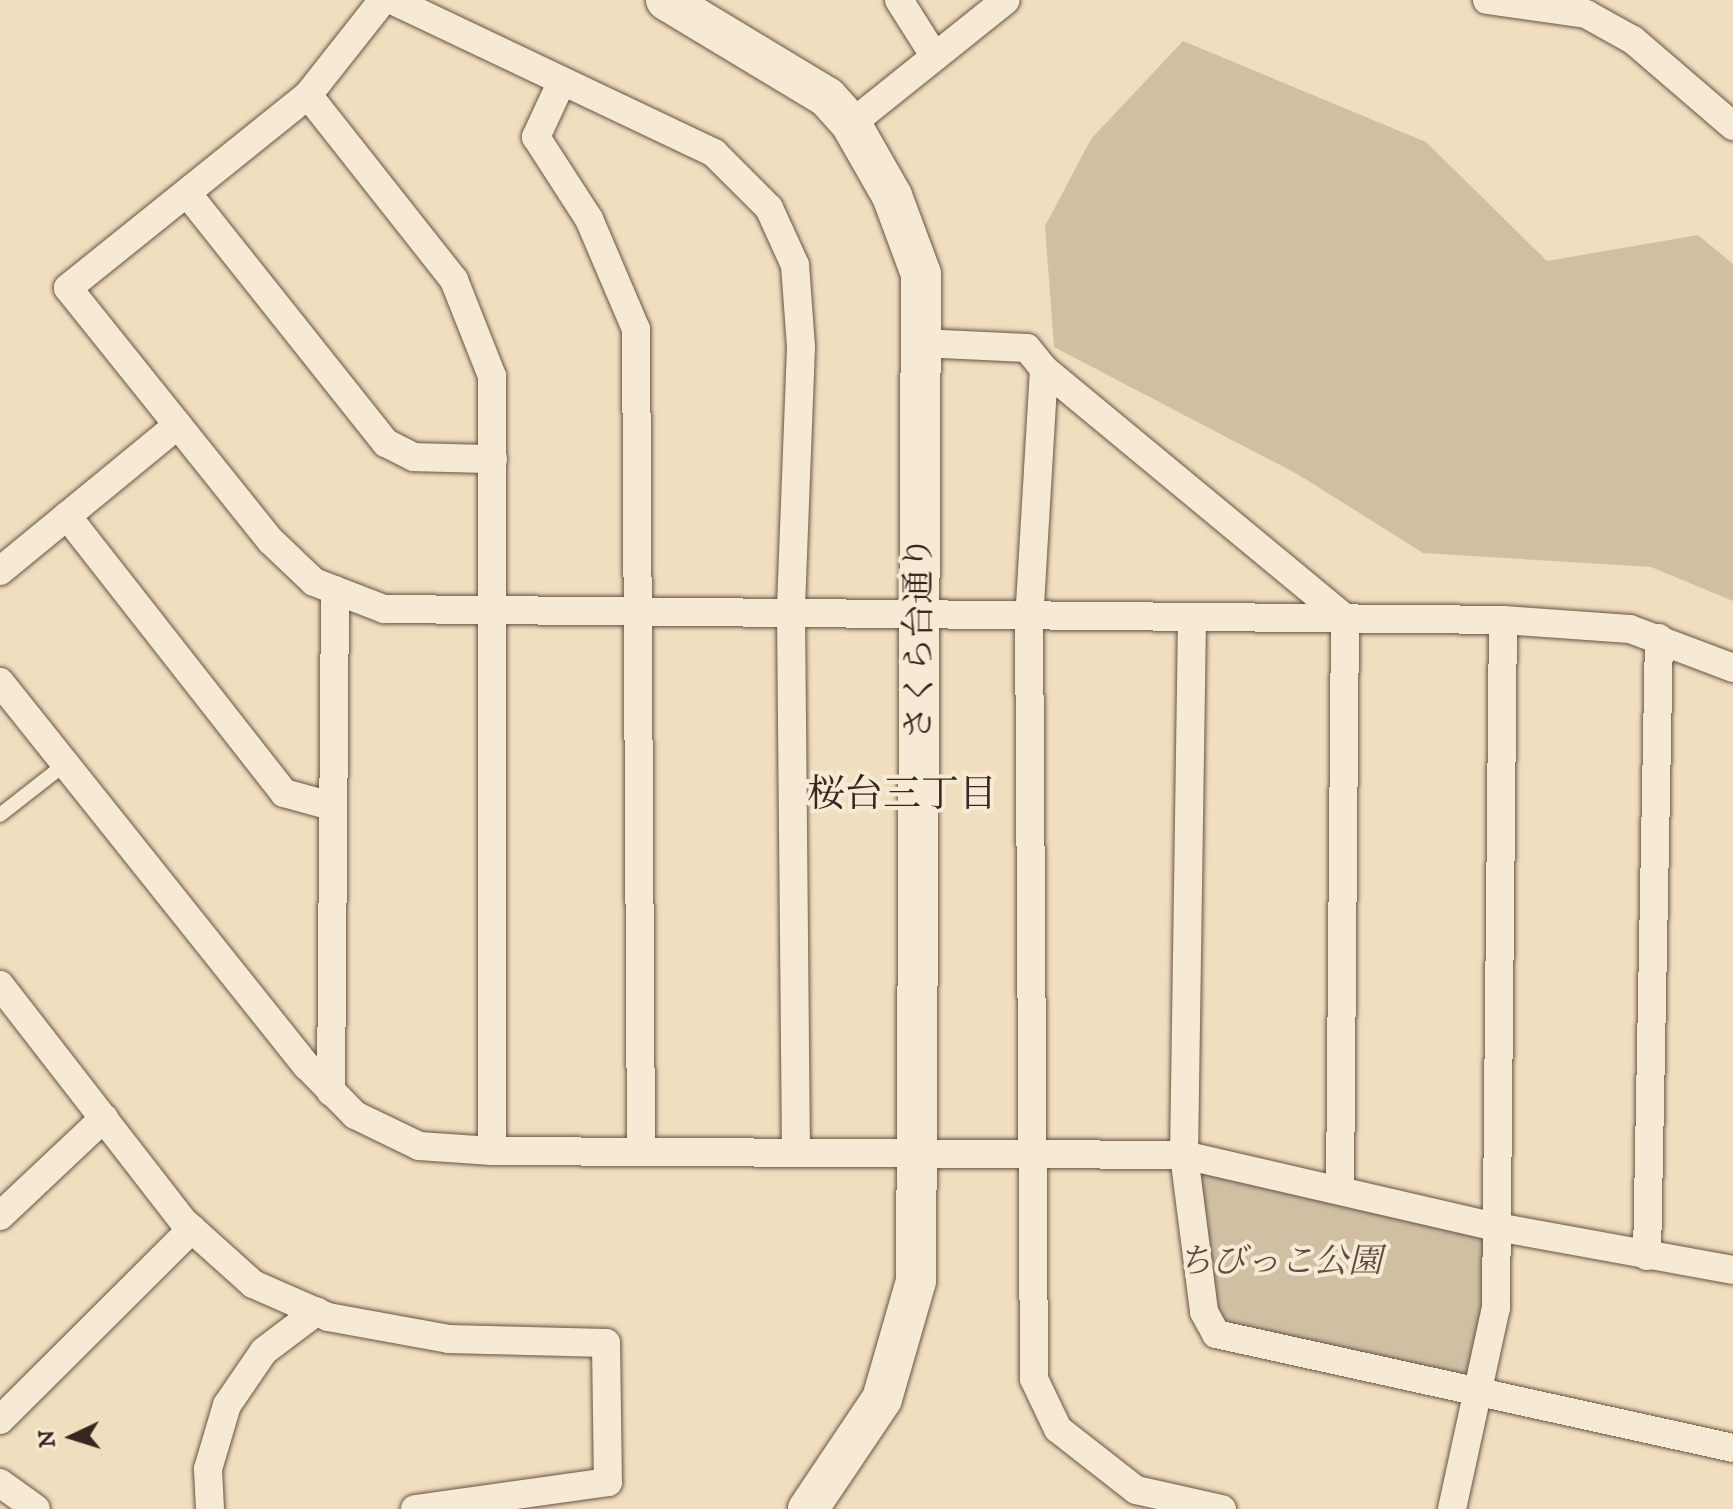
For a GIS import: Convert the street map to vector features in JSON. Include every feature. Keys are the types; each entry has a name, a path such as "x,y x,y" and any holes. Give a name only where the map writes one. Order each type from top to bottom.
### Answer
{"street":[{"path":"383,0 308,95 68,288 271,541 314,582 384,609 791,613 920,618 1503,620 1630,629 1733,668"},
{"path":"392,0 714,153 769,208 795,265 801,347 791,613 796,1152"},
{"name":"さくら台通り","path":"666,0 827,97 851,124 892,196 921,274 916,1281 882,1399 821,1505"},
{"path":"899,0 935,57"},
{"path":"851,124 1006,0"},
{"path":"1487,0 1586,14 1633,40 1733,126"},
{"path":"562,81 536,137 589,219 636,329 641,612 641,1151"},
{"path":"308,95 454,280 492,376 495,611 492,1151"},
{"path":"187,193 386,443 414,457 493,459"},
{"path":"920,343 1027,348 1044,369 1345,618"},
{"path":"1044,369 1029,618 1034,1379 1058,1429 1136,1490 1222,1509"},
{"path":"0,571 178,425"},
{"path":"67,516 284,793 331,806"},
{"path":"331,1092 335,590"},
{"path":"1192,618 1184,1155 1204,1312 1216,1334 1733,1448"},
{"path":"1340,1187 1345,618"},
{"path":"1452,1509 1496,1308 1503,620"},
{"path":"1647,1256 1659,638"},
{"path":"0,682 331,1092 355,1115 419,1146 492,1151 1184,1155 1340,1187 1497,1227 1733,1270"},
{"path":"0,985 192,1229 253,1284 317,1311 449,1339 606,1343 608,1482 415,1509"},
{"path":"0,1216 104,1118"},
{"path":"0,1420 192,1229"},
{"path":"210,1509 208,1469 227,1405 264,1351 317,1311"},
{"path":"0,1483 36,1509"}],"lane":[{"path":"0,815 64,765"}],"green space":[{"path":"1183,41 1426,142 1547,261 1698,235 1733,264 1733,601 1651,567 1423,553 1299,475 1054,347 1045,226 1091,139"},
{"name":"ちびっこ公園","path":"1184,1155 1497,1227 1479,1393 1216,1334"}],"district":[{"name":"桜台三丁目","path":"902,796"}]}
